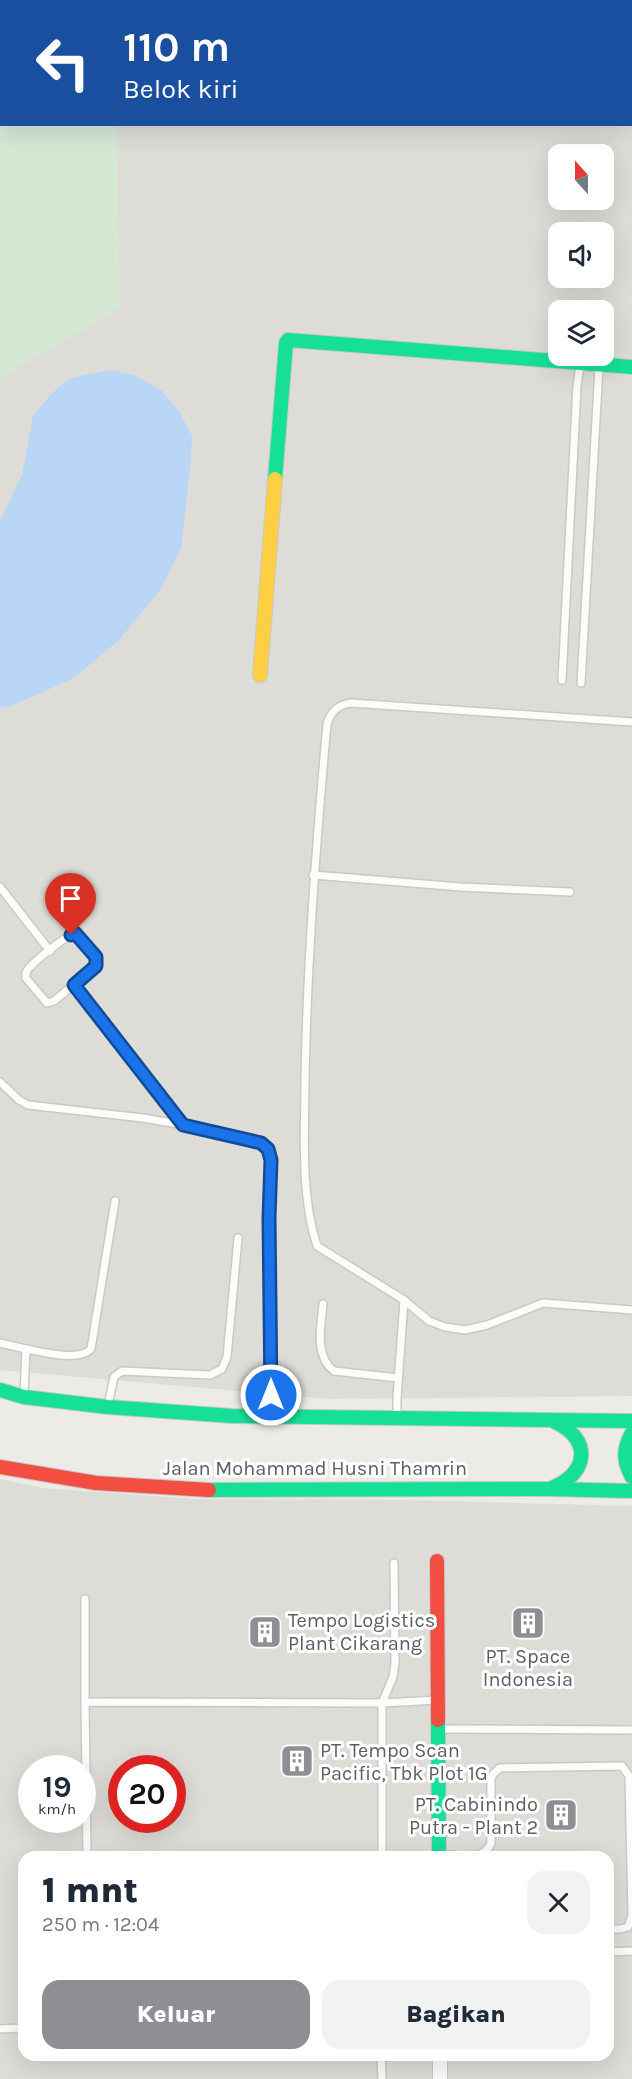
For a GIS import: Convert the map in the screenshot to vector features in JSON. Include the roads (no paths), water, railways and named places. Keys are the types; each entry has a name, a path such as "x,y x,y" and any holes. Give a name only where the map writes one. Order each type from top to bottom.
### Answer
{"street":[{"path":"260,675 288,340 548,360"},
{"path":"614,365 632,367"},
{"path":"0,1390 24,1397 179,1413 272,1417 632,1421"},
{"path":"549,1489 564,1485 575,1476 582,1462 582,1448 576,1434 565,1425 550,1421"},
{"path":"632,1433 626,1443 624,1455 626,1466 632,1477"},
{"name":"Jalan Mohammad Husni Thamrin","path":"0,1467 96,1483 209,1490 549,1489 632,1491"},
{"path":"437,1561 439,1851"},
{"path":"440,2061 440,2079"}],"lane":[{"path":"562,680 580,366"},
{"path":"581,683 599,366"},
{"path":"632,722 351,703 342,705 329,716 313,874 306,1014 304,1143 313,1233 317,1246 404,1300 429,1321 445,1327 465,1330 487,1325 543,1303 632,1310"},
{"path":"313,874 449,886 570,892"},
{"path":"0,887 50,951"},
{"path":"75,933 96,957 96,966 51,1004 26,978 28,970 50,951 75,933"},
{"path":"74,985 183,1125"},
{"path":"0,1082 19,1100 28,1105 143,1118 183,1125 261,1143 269,1152 271,1160 269,1218 272,1417"},
{"path":"0,1344 69,1356 84,1354 91,1349 116,1201"},
{"path":"108,1407 114,1377 122,1371 210,1375 222,1369 227,1358 238,1238"},
{"path":"398,1418 398,1378 404,1300"},
{"path":"323,1304 320,1339 324,1361 330,1368 334,1371 398,1378"},
{"path":"24,1397 26,1349"},
{"path":"382,1851 382,1703 393,1677 395,1663 394,1563"},
{"path":"85,1599 87,1851"},
{"path":"84,1702 382,1703 438,1700"},
{"path":"438,1729 632,1730"},
{"path":"485,1851 490,1843 490,1779 500,1768 622,1766 629,1776 632,1916 628,1927 614,1929"},
{"path":"614,1952 632,1950"},
{"path":"0,2029 18,2028"},
{"path":"381,2061 382,2079"}],"water":[{"path":"111,370 137,376 162,391 180,413 192,436 181,548 160,590 120,639 74,678 11,706 0,708 0,521 22,475 33,416 51,394 70,378"}],"place":[{"name":"PT. Space Indonesia","path":"528,1623"},
{"name":"Tempo Logistics Plant Cikarang","path":"265,1632"},
{"name":"PT. Tempo Scan Pacific, Tbk Plot 1G","path":"297,1761"},
{"name":"PT. Cabinindo Putra - Plant 2","path":"561,1815"}]}
